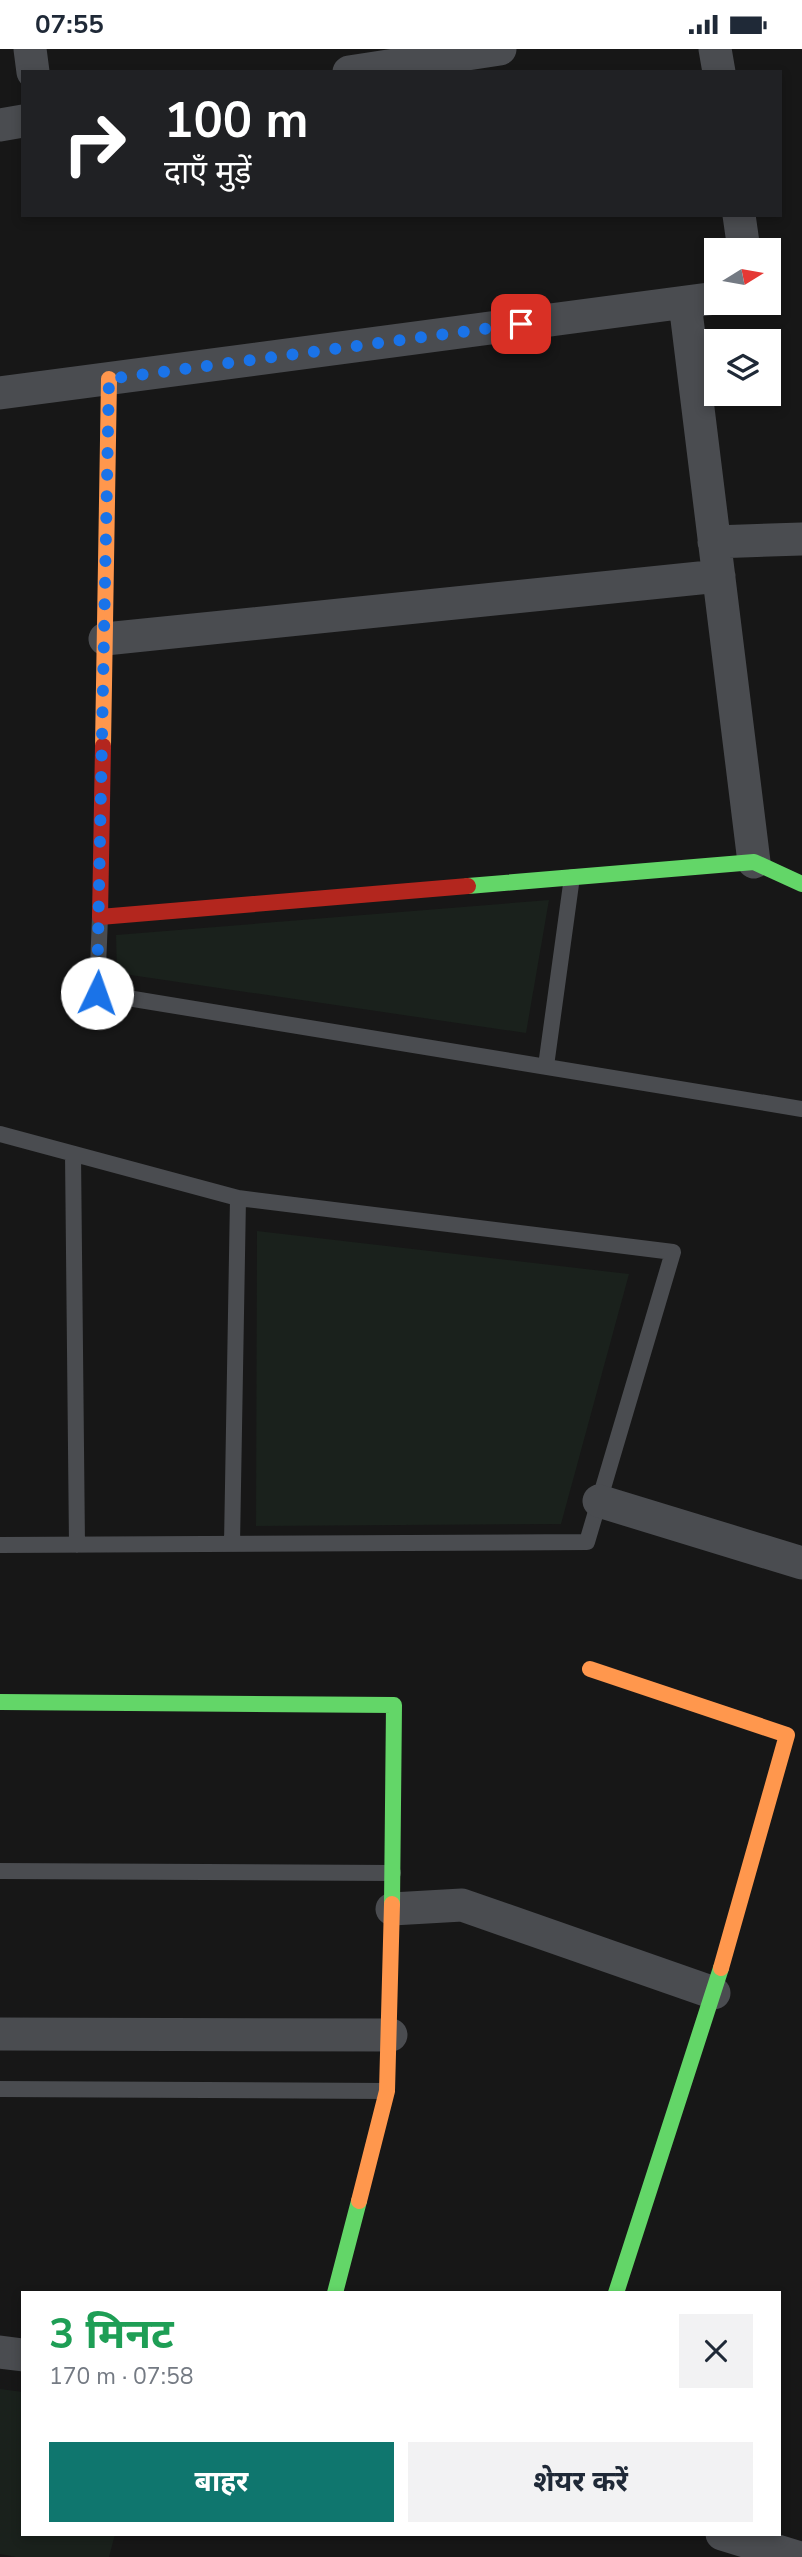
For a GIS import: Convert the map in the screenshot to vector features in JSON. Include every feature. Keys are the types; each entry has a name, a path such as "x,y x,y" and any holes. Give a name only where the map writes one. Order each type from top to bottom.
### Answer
{"street":[{"path":"30,49 33,70"},
{"path":"362,70 500,49"},
{"path":"716,49 719,70"},
{"path":"0,125 21,121"},
{"path":"739,217 742,238"},
{"path":"0,393 701,300 714,542 754,862"},
{"path":"109,379 100,917 754,862 802,884"},
{"path":"714,542 802,539"},
{"path":"105,639 719,576"},
{"path":"599,1501 802,1563"},
{"path":"590,1669 787,1735 714,1993 617,2291"},
{"path":"0,1702 394,1705 391,2035 387,2091 336,2291"},
{"path":"392,1909 462,1905 714,1993"},
{"path":"0,2034 391,2035"},
{"path":"0,2352 21,2355"},
{"path":"729,2536 797,2557"}],"lane":[{"path":"546,1066 572,877"},
{"path":"100,917 97,993 802,1109"},
{"path":"0,1134 238,1198 673,1252 587,1542 0,1545"},
{"path":"74,1154 77,1545"},
{"path":"232,1544 238,1198"},
{"path":"0,1871 393,1873"},
{"path":"0,2089 387,2091"}],"shaded area":[{"path":"549,900 526,1033 117,973 116,935"},
{"path":"257,1231 629,1274 561,1524 256,1526"},
{"path":"0,2389 21,2392 21,2536 114,2536 109,2557 16,2557 0,2554"}],"traffic: fast":[{"path":"468,886 754,862 802,884"},
{"path":"0,1702 394,1705 392,1904"},
{"path":"617,2291 721,1968"},
{"path":"336,2291 359,2201"}],"traffic: slow":[{"path":"103,746 109,379"},
{"path":"590,1669 787,1735 721,1968"},
{"path":"359,2201 387,2091 392,1904"}],"traffic: jam":[{"path":"103,746 100,917 468,886"}],"route":[{"path":"97,993 109,379 521,324"}]}
